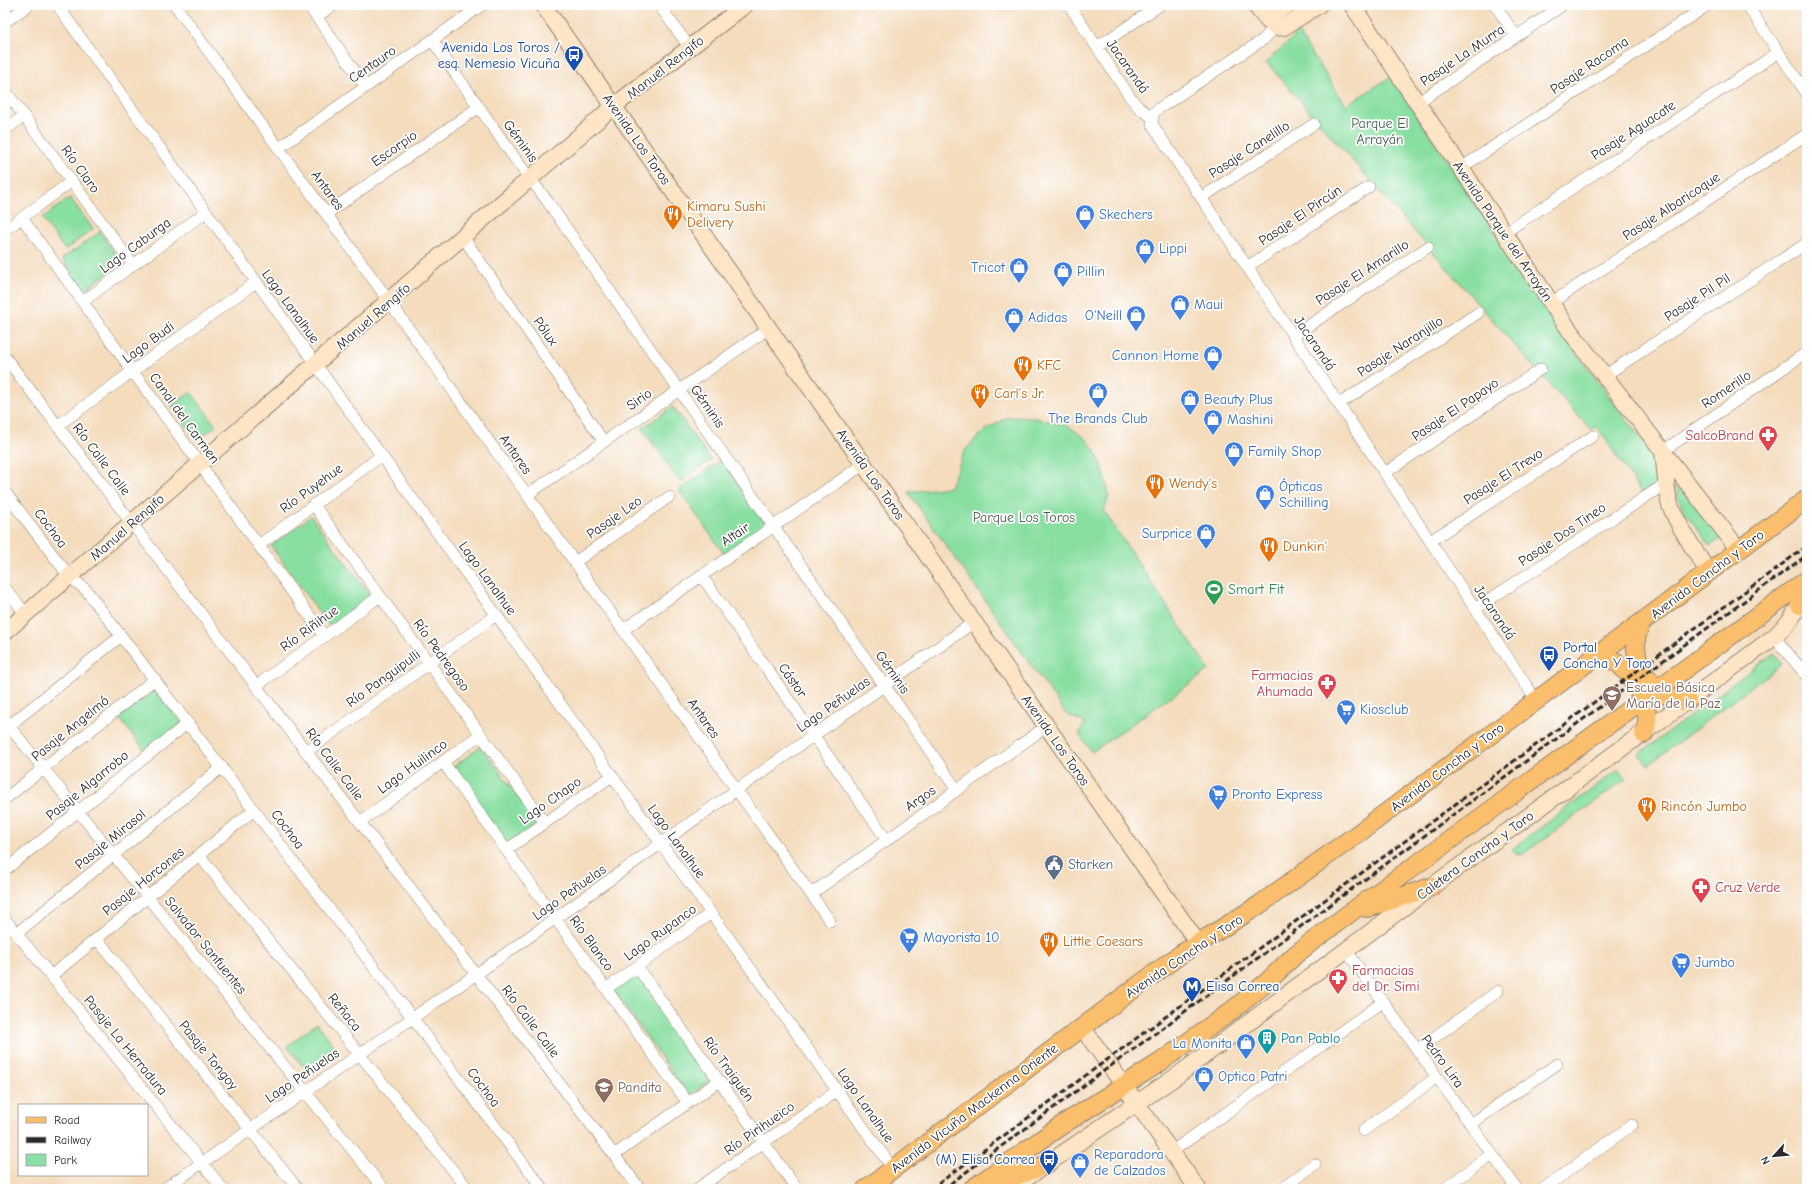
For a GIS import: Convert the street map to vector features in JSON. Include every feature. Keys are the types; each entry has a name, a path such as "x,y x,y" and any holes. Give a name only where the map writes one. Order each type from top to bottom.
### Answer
{"main road":[{"name":"Avenida Concha y Toro","path":"1082,1027 1198,943 1259,905 1356,836 1536,700 1807,499"},
{"path":"972,1189 1059,1127 1159,1064 1230,1012 1266,983 1296,954 1347,915 1658,690 1807,580"},
{"path":"1642,622 1636,643 1637,657 1644,672 1658,690 1671,699 1687,701"},
{"path":"1595,657 1607,658 1619,665 1643,700 1648,714 1644,734"},
{"path":"1347,915 1431,887"},
{"name":"Avenida Vicuña Mackenna Oriente","path":"866,1189 1082,1027"},
{"path":"978,1189 1046,1165"}],"street":[{"path":"5,22 29,5"},
{"name":"Lago Lanalhue","path":"57,5 662,844 893,1169"},
{"name":"Antares","path":"175,5 389,301 830,921"},
{"path":"308,5 366,87"},
{"path":"316,17 334,5"},
{"name":"Centauro","path":"279,148 482,5"},
{"name":"Avenida Los Toros","path":"543,5 1198,943"},
{"path":"659,5 690,48"},
{"name":"Manuel Rengifo","path":"5,632 131,522 316,365 614,106 745,5"},
{"name":"Jacarandá","path":"1068,5 1130,97 1138,107 1152,117 1154,127 1536,700"},
{"path":"1097,47 1160,5"},
{"path":"1255,5 1271,23 1284,27 1319,5"},
{"path":"1152,117 1158,109 1264,39 1271,23 1288,5"},
{"name":"Avenida Parque del Arrayán","path":"1352,5 1551,303 1604,376 1739,550"},
{"path":"1495,5 1516,36"},
{"name":"Pasaje La Murra","path":"1417,102 1563,5"},
{"name":"Pasaje Racoma","path":"1461,168 1708,5"},
{"path":"1747,5 1807,94"},
{"name":"Géminis","path":"432,40 530,179 548,202 957,790"},
{"name":"Pasaje Aguacate","path":"1504,233 1779,52"},
{"name":"Río Claro","path":"5,90 133,265"},
{"name":"Escorpio","path":"326,214 479,107"},
{"path":"5,130 24,116"},
{"name":"Pasaje Canelillo","path":"1201,198 1314,124"},
{"name":"Pasaje Albaricoque","path":"1551,303 1807,134"},
{"path":"5,230 72,181"},
{"name":"Pasaje El Pircún","path":"1247,267 1369,187"},
{"name":"Lago Caburga","path":"82,302 206,212"},
{"name":"Canal del Carmen","path":"22,218 324,636"},
{"name":"Pólux","path":"463,237 604,442"},
{"name":"Pasaje Pil Pil","path":"1604,376 1807,243"},
{"name":"Pasaje El Amarillo","path":"1293,336 1428,247"},
{"name":"Lago Budi","path":"58,426 256,282"},
{"name":"Pasaje Naranjillo","path":"1339,404 1478,313"},
{"name":"Sirio","path":"527,495 769,328"},
{"name":"Romerillo","path":"1663,451 1807,352"},
{"name":"Río Calle Calle","path":"5,357 640,1189"},
{"name":"Pasaje El Papayo","path":"1385,473 1541,369"},
{"name":"Pasaje El Trevo","path":"1430,541 1593,436"},
{"path":"1663,451 1666,486 1673,513 1708,572"},
{"name":"Río Puyehue","path":"259,545 381,456"},
{"name":"Altair","path":"623,630 864,464"},
{"name":"Pasaje Dos Tineo","path":"1475,609 1659,488 1666,486"},
{"name":"Cochoa","path":"5,492 69,576 86,590 543,1189"},
{"name":"Pasaje Leo","path":"575,562 669,497"},
{"name":"Río Pedregoso","path":"314,505 545,822"},
{"name":"Cástor","path":"701,576 887,840"},
{"path":"5,588 26,614"},
{"name":"Río Riñihue","path":"256,686 380,596"},
{"name":"Caletera Concha y Toro","path":"1010,1189 1137,1104 1431,887 1644,734 1774,637 1788,623 1805,599"},
{"name":"Río Panguipulli","path":"306,752 496,615"},
{"name":"Lago Peñuelas","path":"164,1189 477,975 974,622"},
{"path":"6,725 121,636"},
{"path":"1774,637 1807,676"},
{"name":"Pasaje Angelmó","path":"5,799 155,680"},
{"name":"Pasaje Algarrobo","path":"5,870 188,723"},
{"name":"Salvador Sanfuentes","path":"6,725 44,768 384,1189"},
{"name":"Argos","path":"811,894 1047,726"},
{"name":"Lago Huilinco","path":"360,822 481,734"},
{"name":"Río Blanco","path":"443,762 688,1103"},
{"name":"Pasaje Mirasol","path":"17,934 222,767"},
{"name":"Lago Chapo","path":"506,850 612,776"},
{"name":"Pasaje Horcones","path":"51,976 254,810"},
{"name":"Reñaca","path":"199,855 468,1189"},
{"name":"Lago Rupanco","path":"606,989 711,913"},
{"name":"Pasaje La Herradura","path":"5,919 223,1189"},
{"name":"Pasaje Tongoy","path":"96,939 298,1189"},
{"name":"Pedro Lira","path":"1346,950 1517,1189"},
{"name":"Río Traiguén","path":"637,967 797,1189"},
{"path":"1417,1050 1498,991"},
{"path":"1171,1152 1383,1002"},
{"path":"1082,1027 1198,1189"},
{"path":"1471,1124 1557,1064"},
{"path":"1362,1131 1437,1077"},
{"path":"614,1155 719,1081"},
{"name":"Río Pirihueico","path":"697,1189 838,1091"},
{"path":"1543,1189 1632,1125"},
{"path":"1444,1189 1492,1154"},
{"path":"1282,1189 1315,1164"}],"green space":[{"name":"Parque El Arrayán","path":"1298,33 1346,105 1391,77 1572,347 1662,467 1656,477 1657,485 1642,494 1600,431 1596,427 1591,430 1532,365 1266,62"},
{"path":"70,198 93,229 65,250 42,218"},
{"path":"100,232 122,263 84,290 62,259"},
{"path":"191,392 216,426 197,440 172,406"},
{"path":"673,407 711,460 680,482 642,428"},
{"name":"Parque Los Toros","path":"1008,417 1034,418 1067,425 1086,439 1096,452 1103,469 1109,496 1104,511 1209,670 1092,752 1079,734 1085,723 1066,714 908,492 950,487 965,450 984,431"},
{"path":"721,460 766,524 724,554 679,490"},
{"path":"1674,473 1723,537 1710,546 1683,510 1678,497"},
{"path":"311,516 371,597 330,627 271,546"},
{"path":"1774,653 1782,664 1648,765 1639,754"},
{"path":"155,689 182,723 146,752 119,718"},
{"path":"481,746 538,824 507,844 452,768"},
{"path":"1619,769 1626,779 1522,855 1516,853 1512,849"},
{"path":"637,972 714,1078 689,1096 613,990"},
{"path":"317,1023 338,1051 309,1074 287,1046"}],"railway":[{"path":"931,1189 1807,546"},
{"path":"943,1189 1807,555"}],"place":[{"name":"Avenida Los Toros / esq. Nemesio Vicuña","path":"574,72"},
{"name":"Kimaru Sushi Delivery","path":"673,231"},
{"name":"Skechers","path":"1085,231"},
{"name":"Lippi","path":"1145,265"},
{"name":"Tricot","path":"1019,284"},
{"name":"Pillin","path":"1063,288"},
{"name":"Maui","path":"1180,321"},
{"name":"O'Neill","path":"1136,332"},
{"name":"Adidas","path":"1014,334"},
{"name":"Cannon Home","path":"1213,372"},
{"name":"KFC","path":"1023,382"},
{"name":"The Brands Club","path":"1098,409"},
{"name":"Carl's Jr.","path":"980,410"},
{"name":"Beauty Plus","path":"1190,416"},
{"name":"Mashini","path":"1213,436"},
{"name":"SalcoBrand","path":"1768,452"},
{"name":"Family Shop","path":"1234,468"},
{"name":"Wendy's","path":"1155,500"},
{"name":"Ópticas Schilling","path":"1265,511"},
{"name":"Surprice","path":"1206,550"},
{"name":"Dunkin'","path":"1269,563"},
{"name":"Smart Fit","path":"1214,606"},
{"name":"Portal Concha Y Toro","path":"1549,672"},
{"name":"Farmacias Ahumada","path":"1327,700"},
{"name":"Escuela Básica María de la Paz","path":"1612,712"},
{"name":"Kiosclub","path":"1346,726"},
{"name":"Pronto Express","path":"1218,811"},
{"name":"Rincón Jumbo","path":"1647,823"},
{"name":"Starken","path":"1054,881"},
{"name":"Cruz Verde","path":"1701,904"},
{"name":"Mayorista 10","path":"909,954"},
{"name":"Little Caesars","path":"1049,958"},
{"name":"Jumbo","path":"1681,979"},
{"name":"Farmacias del Dr. Simi","path":"1338,995"},
{"name":"Elisa Correa","path":"1192,1003"},
{"name":"Pan Pablo","path":"1267,1055"},
{"name":"La Monita","path":"1246,1060"},
{"name":"Optica Patri","path":"1204,1093"},
{"name":"Pandita","path":"604,1104"},
{"name":"(M) Elisa Correa","path":"1049,1176"},
{"name":"Reparadora de Calzados","path":"1080,1179"}]}
